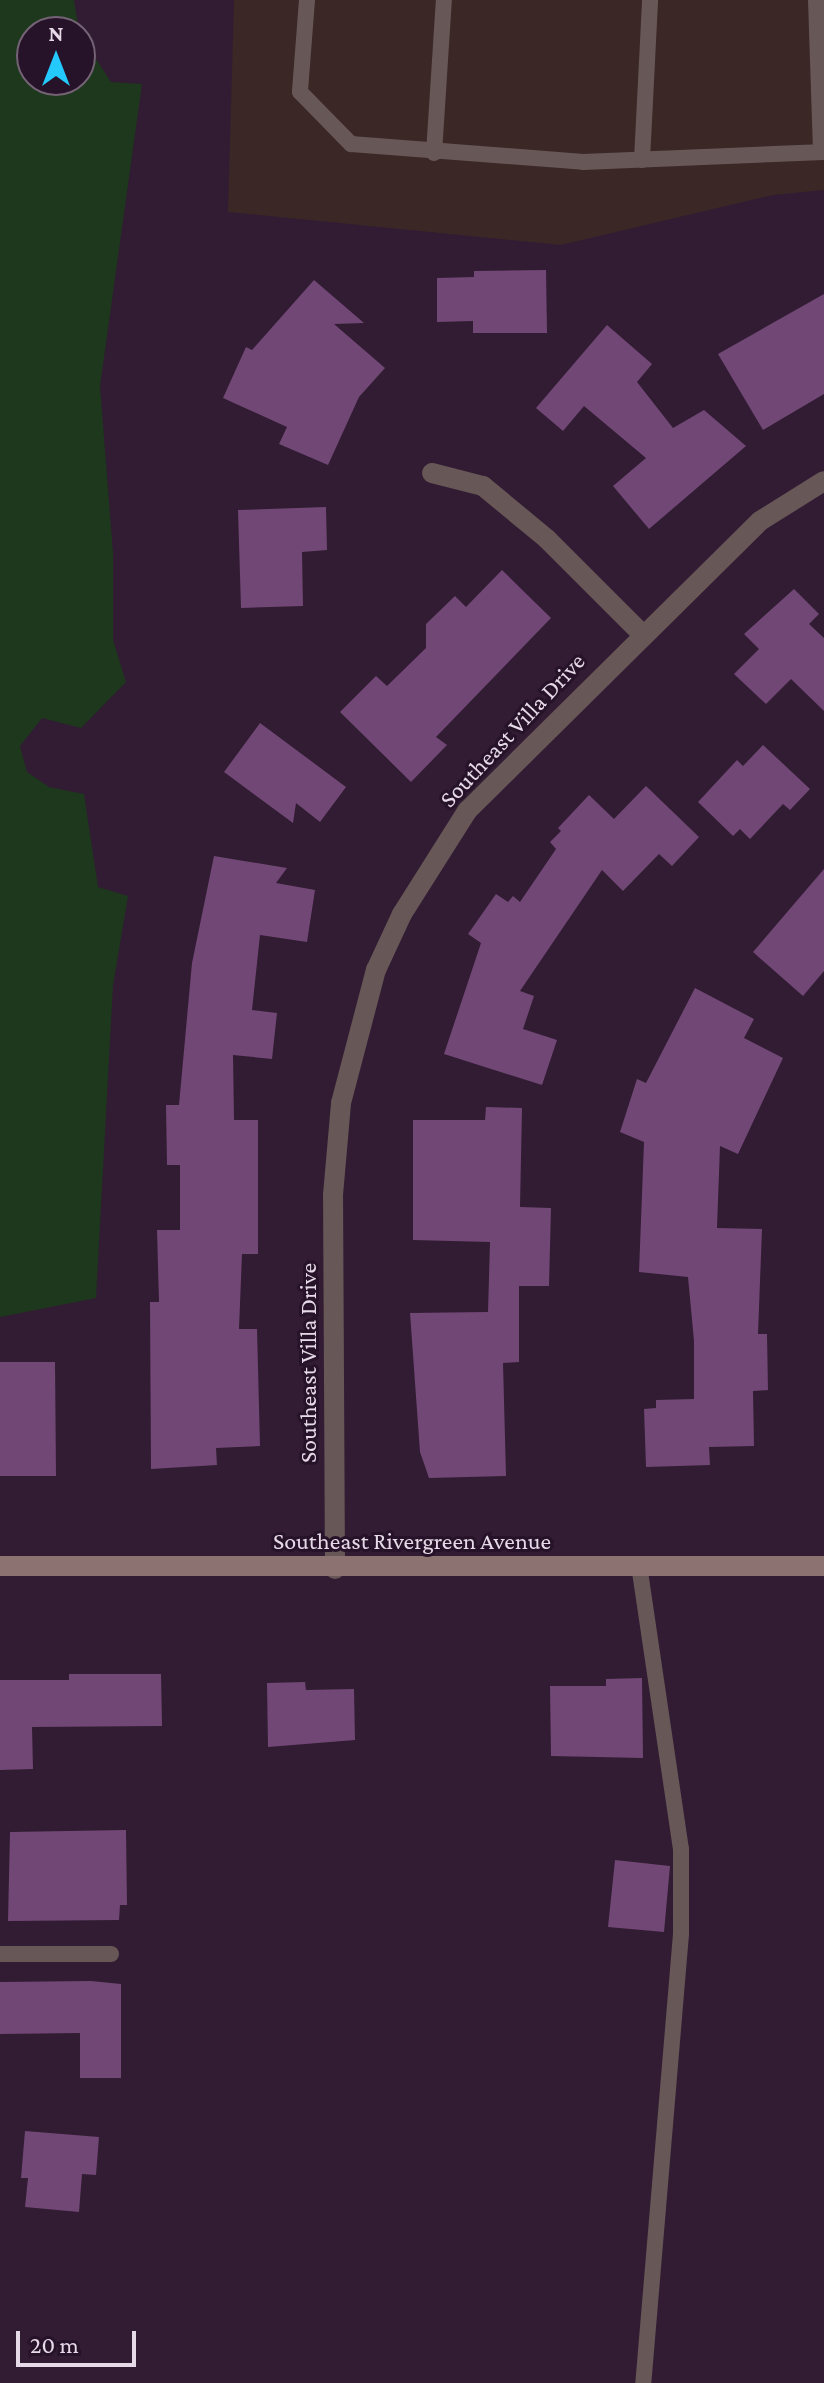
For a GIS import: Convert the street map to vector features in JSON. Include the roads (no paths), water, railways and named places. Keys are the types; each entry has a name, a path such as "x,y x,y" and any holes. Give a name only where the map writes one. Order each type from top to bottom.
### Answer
{"street":[{"path":"432,473 483,486 547,539 641,633"},
{"name":"Southeast Villa Drive","path":"335,1569 333,1195 341,1103 376,970 432,861 467,811 641,633 760,521 824,481"},
{"name":"Southeast Rivergreen Avenue","path":"0,1566 335,1569 824,1566"}],"lane":[{"path":"307,0 300,92 351,144 434,153 583,162 822,152 816,0"},
{"path":"434,153 444,0"},
{"path":"642,160 650,0"},
{"path":"639,1565 681,1849 681,1920 643,2383"},
{"path":"0,1954 111,1954"}]}
